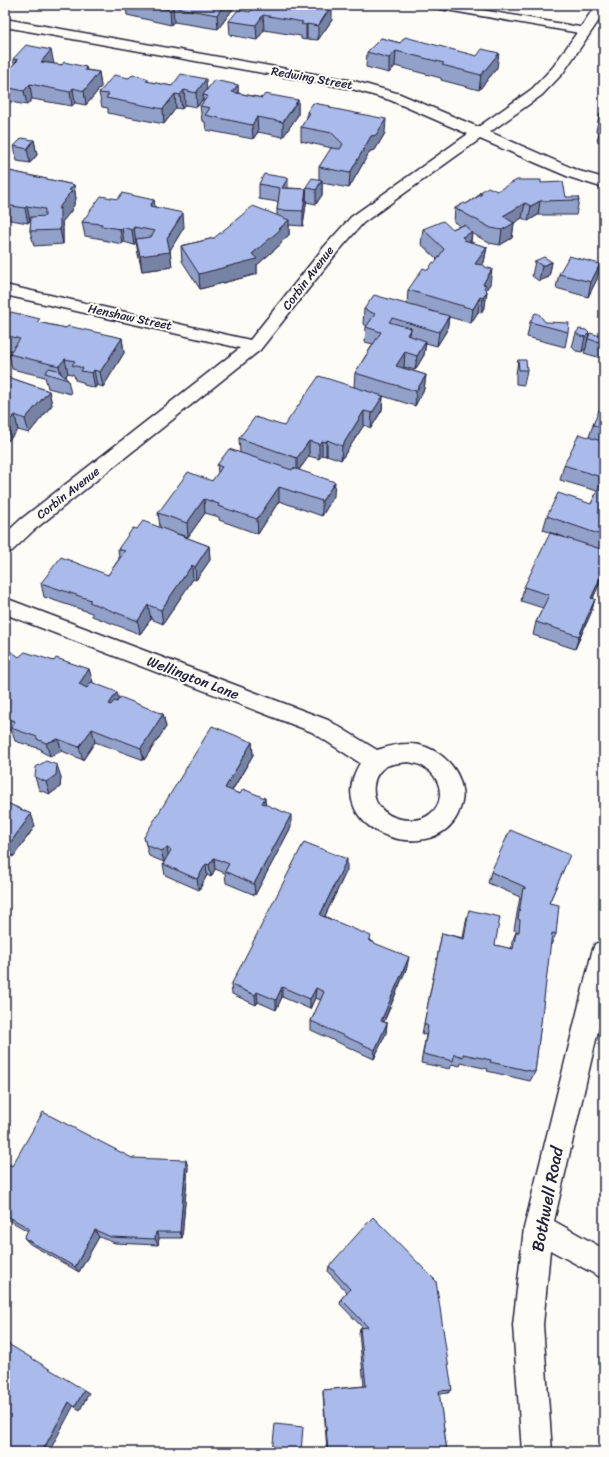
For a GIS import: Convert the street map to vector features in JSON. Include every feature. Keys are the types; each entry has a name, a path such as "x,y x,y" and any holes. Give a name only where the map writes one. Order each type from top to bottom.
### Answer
{"street":[{"name":"Corbin Avenue","path":"5,546 27,525 254,346 269,329 336,242 357,220 537,92 558,70 585,30 599,20 603,5"},
{"name":"Redwing Street","path":"5,23 354,85 395,97 574,174 604,183"},
{"name":"Henshaw Street","path":"5,290 254,346"},
{"name":"Wellington Lane","path":"5,606 320,726 376,761"},
{"name":"Bothwell Road","path":"537,1452 528,1326 538,1228 604,952"},
{"path":"538,1228 604,1264"}],"lane":[{"path":"435,5 585,30"}],"building":[{"path":"147,5 224,5 217,15 173,7 170,10"},
{"path":"256,5 332,5 318,26 301,24 303,22 263,15 256,25 229,21 238,10 250,12"},
{"path":"405,37 477,56 482,49 499,53 481,75 442,65 444,63 396,51 389,58 367,52 381,38 400,43"},
{"path":"26,45 51,50 41,62 62,65 64,62 86,67 85,70 99,72 84,91 73,88 70,92 30,84 24,91 5,87 5,73 18,60 13,59"},
{"path":"181,74 206,79 196,93 184,90 180,95 175,94 163,109 106,98 109,94 99,93 114,75 129,78 134,75 148,79 146,81 172,86"},
{"path":"214,80 238,85 232,92 262,98 265,94 298,100 283,122 257,117 252,125 205,115 210,108 200,106 208,96 203,95"},
{"path":"313,103 330,106 330,108 386,119 376,135 371,136 350,173 319,167 331,148 340,149 343,144 332,133 301,127 310,113 307,112"},
{"path":"604,107 604,117 599,116"},
{"path":"604,121 604,128 600,127"},
{"path":"22,138 34,140 27,149 14,146"},
{"path":"5,170 74,185 69,190 72,191 58,209 60,208 60,230 30,231 31,217 45,216 45,209 5,205"},
{"path":"264,174 288,178 282,188 306,189 303,211 277,210 280,188 259,184"},
{"path":"312,178 322,180 316,190 306,187"},
{"path":"517,180 541,180 541,183 563,182 566,197 578,197 579,200 540,201 531,206 525,203 503,216 514,223 502,230 491,228 455,208 464,203 466,204 482,194 479,193 488,187 497,191"},
{"path":"122,193 154,200 150,206 183,213 167,238 170,252 140,256 136,239 151,237 155,231 134,227 132,230 122,227 120,229 101,226 102,224 82,222 101,196 118,199"},
{"path":"253,206 289,220 279,229 281,229 252,254 257,259 199,274 181,246 214,238"},
{"path":"443,221 452,229 464,225 472,232 462,237 464,240 487,247 475,264 484,265 485,267 492,269 483,284 486,285 484,288 487,291 483,298 480,297 473,309 408,290 423,268 428,270 433,262 435,263 444,249 423,229"},
{"path":"569,256 600,264 591,282 559,274"},
{"path":"544,257 552,262 542,266 535,261"},
{"path":"374,295 449,316 439,332 392,318 389,322 411,328 407,335 426,341 417,356 405,352 396,366 426,375 416,391 355,373 381,332 366,327 375,314 364,309"},
{"path":"11,312 40,319 37,322 66,328 68,326 122,338 100,372 94,370 92,373 81,371 83,368 72,365 75,361 65,359 59,366 9,354 20,339 5,335 5,320"},
{"path":"535,313 539,314 545,322 569,323 568,332 530,322"},
{"path":"579,329 586,330 589,333 585,337 580,336 576,333"},
{"path":"590,333 604,337 604,343 588,339"},
{"path":"518,360 526,360 527,370 519,370"},
{"path":"49,368 57,370 68,380 45,373"},
{"path":"5,376 49,391 25,419 15,415 5,425"},
{"path":"319,376 383,396 372,413 364,411 342,446 327,440 326,442 322,441 319,444 309,441 297,458 239,438 255,417 284,426"},
{"path":"602,403 604,404 604,428 593,425"},
{"path":"579,434 604,442 604,478 564,465"},
{"path":"229,449 292,470 293,468 335,482 322,501 279,487 257,519 218,506 219,504 204,499 187,523 158,513 188,472 212,481 222,467 217,465"},
{"path":"604,478 604,536 547,516 558,493 591,504"},
{"path":"143,521 209,546 195,567 192,565 161,610 148,605 138,621 89,602 91,600 41,583 61,557 108,575 125,551 118,549 133,528 137,529"},
{"path":"550,533 604,550 604,570 591,598 595,599 579,636 536,622 549,595 524,587"},
{"path":"5,652 12,652 19,657 25,652 54,661 56,658 89,669 79,684 87,688 91,682 117,692 109,704 111,705 114,701 117,702 120,697 163,714 141,748 92,729 79,747 58,739 46,743 37,739 37,737 11,728 15,721 5,717"},
{"path":"212,726 252,742 225,788 240,794 243,789 265,798 262,803 291,815 254,884 225,871 229,864 214,858 209,865 206,864 197,879 163,864 171,850 167,848 161,851 146,845 144,837"},
{"path":"46,761 57,765 56,775 46,782 35,777 36,767"},
{"path":"5,802 31,814 8,846 5,844"},
{"path":"510,830 570,855 549,903 559,905 556,934 552,933 535,1072 490,1062 491,1060 463,1054 463,1057 454,1054 453,1061 423,1054 428,1026 424,1024 442,933 464,939 469,910 500,917 495,945 513,949 516,932 519,932 520,920 518,919 523,888 525,889 525,887 491,872"},
{"path":"304,842 347,859 320,915 371,936 369,941 409,957 381,1021 387,1023 375,1050 311,1021 324,992 316,988 310,999 282,987 276,1000 257,992 255,995 231,985"},
{"path":"43,1112 132,1158 186,1160 180,1232 156,1232 155,1239 111,1237 95,1230 75,1267 24,1238 29,1228 5,1215 5,1162 12,1166"},
{"path":"373,1217 436,1281 452,1390 439,1391 447,1452 328,1452 323,1390 366,1386 360,1328 368,1327 341,1299 350,1289 329,1266"},
{"path":"5,1342 84,1390 75,1407 69,1402 43,1452 5,1452"},
{"path":"275,1424 303,1427 301,1452 272,1452"}]}
